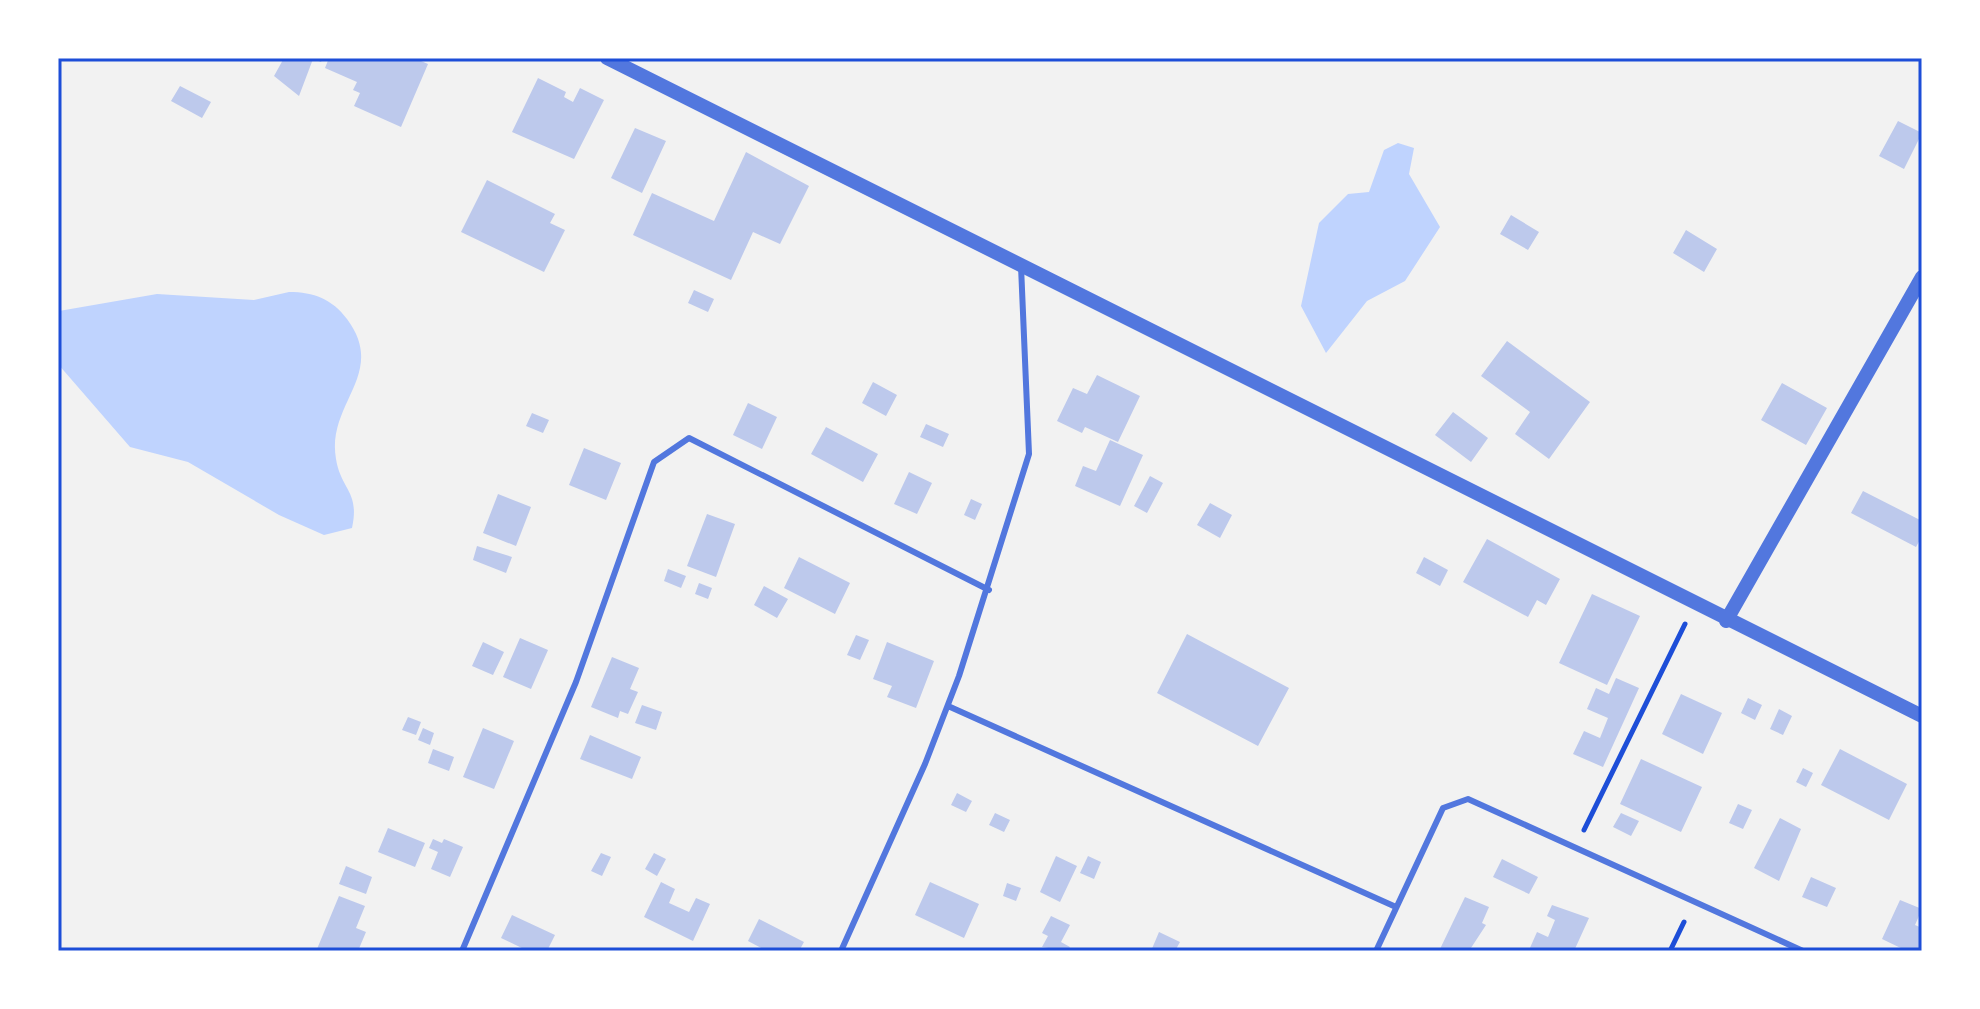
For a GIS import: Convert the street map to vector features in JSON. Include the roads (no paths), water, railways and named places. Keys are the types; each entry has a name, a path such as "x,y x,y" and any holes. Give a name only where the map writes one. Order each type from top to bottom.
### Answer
{"street":[{"path":"607,58 1694,605 1922,716"},
{"path":"1726,621 1922,277"}],"lane":[{"path":"841,951 948,706 989,590 1029,454 1021,265"},
{"path":"462,951 576,682 654,462 689,438 989,590"},
{"path":"948,706 1396,907"},
{"path":"1376,951 1443,808 1468,799 1803,951"}],"water":[{"path":"1398,143 1414,148 1409,174 1440,227 1405,281 1367,301 1326,353 1301,306 1319,223 1348,194 1369,192 1384,150"},
{"path":"289,292 314,295 335,306 347,319 358,339 361,356 359,373 335,439 338,469 354,506 352,528 324,535 279,515 188,462 130,447 58,364 59,311 157,294 254,300"}]}
